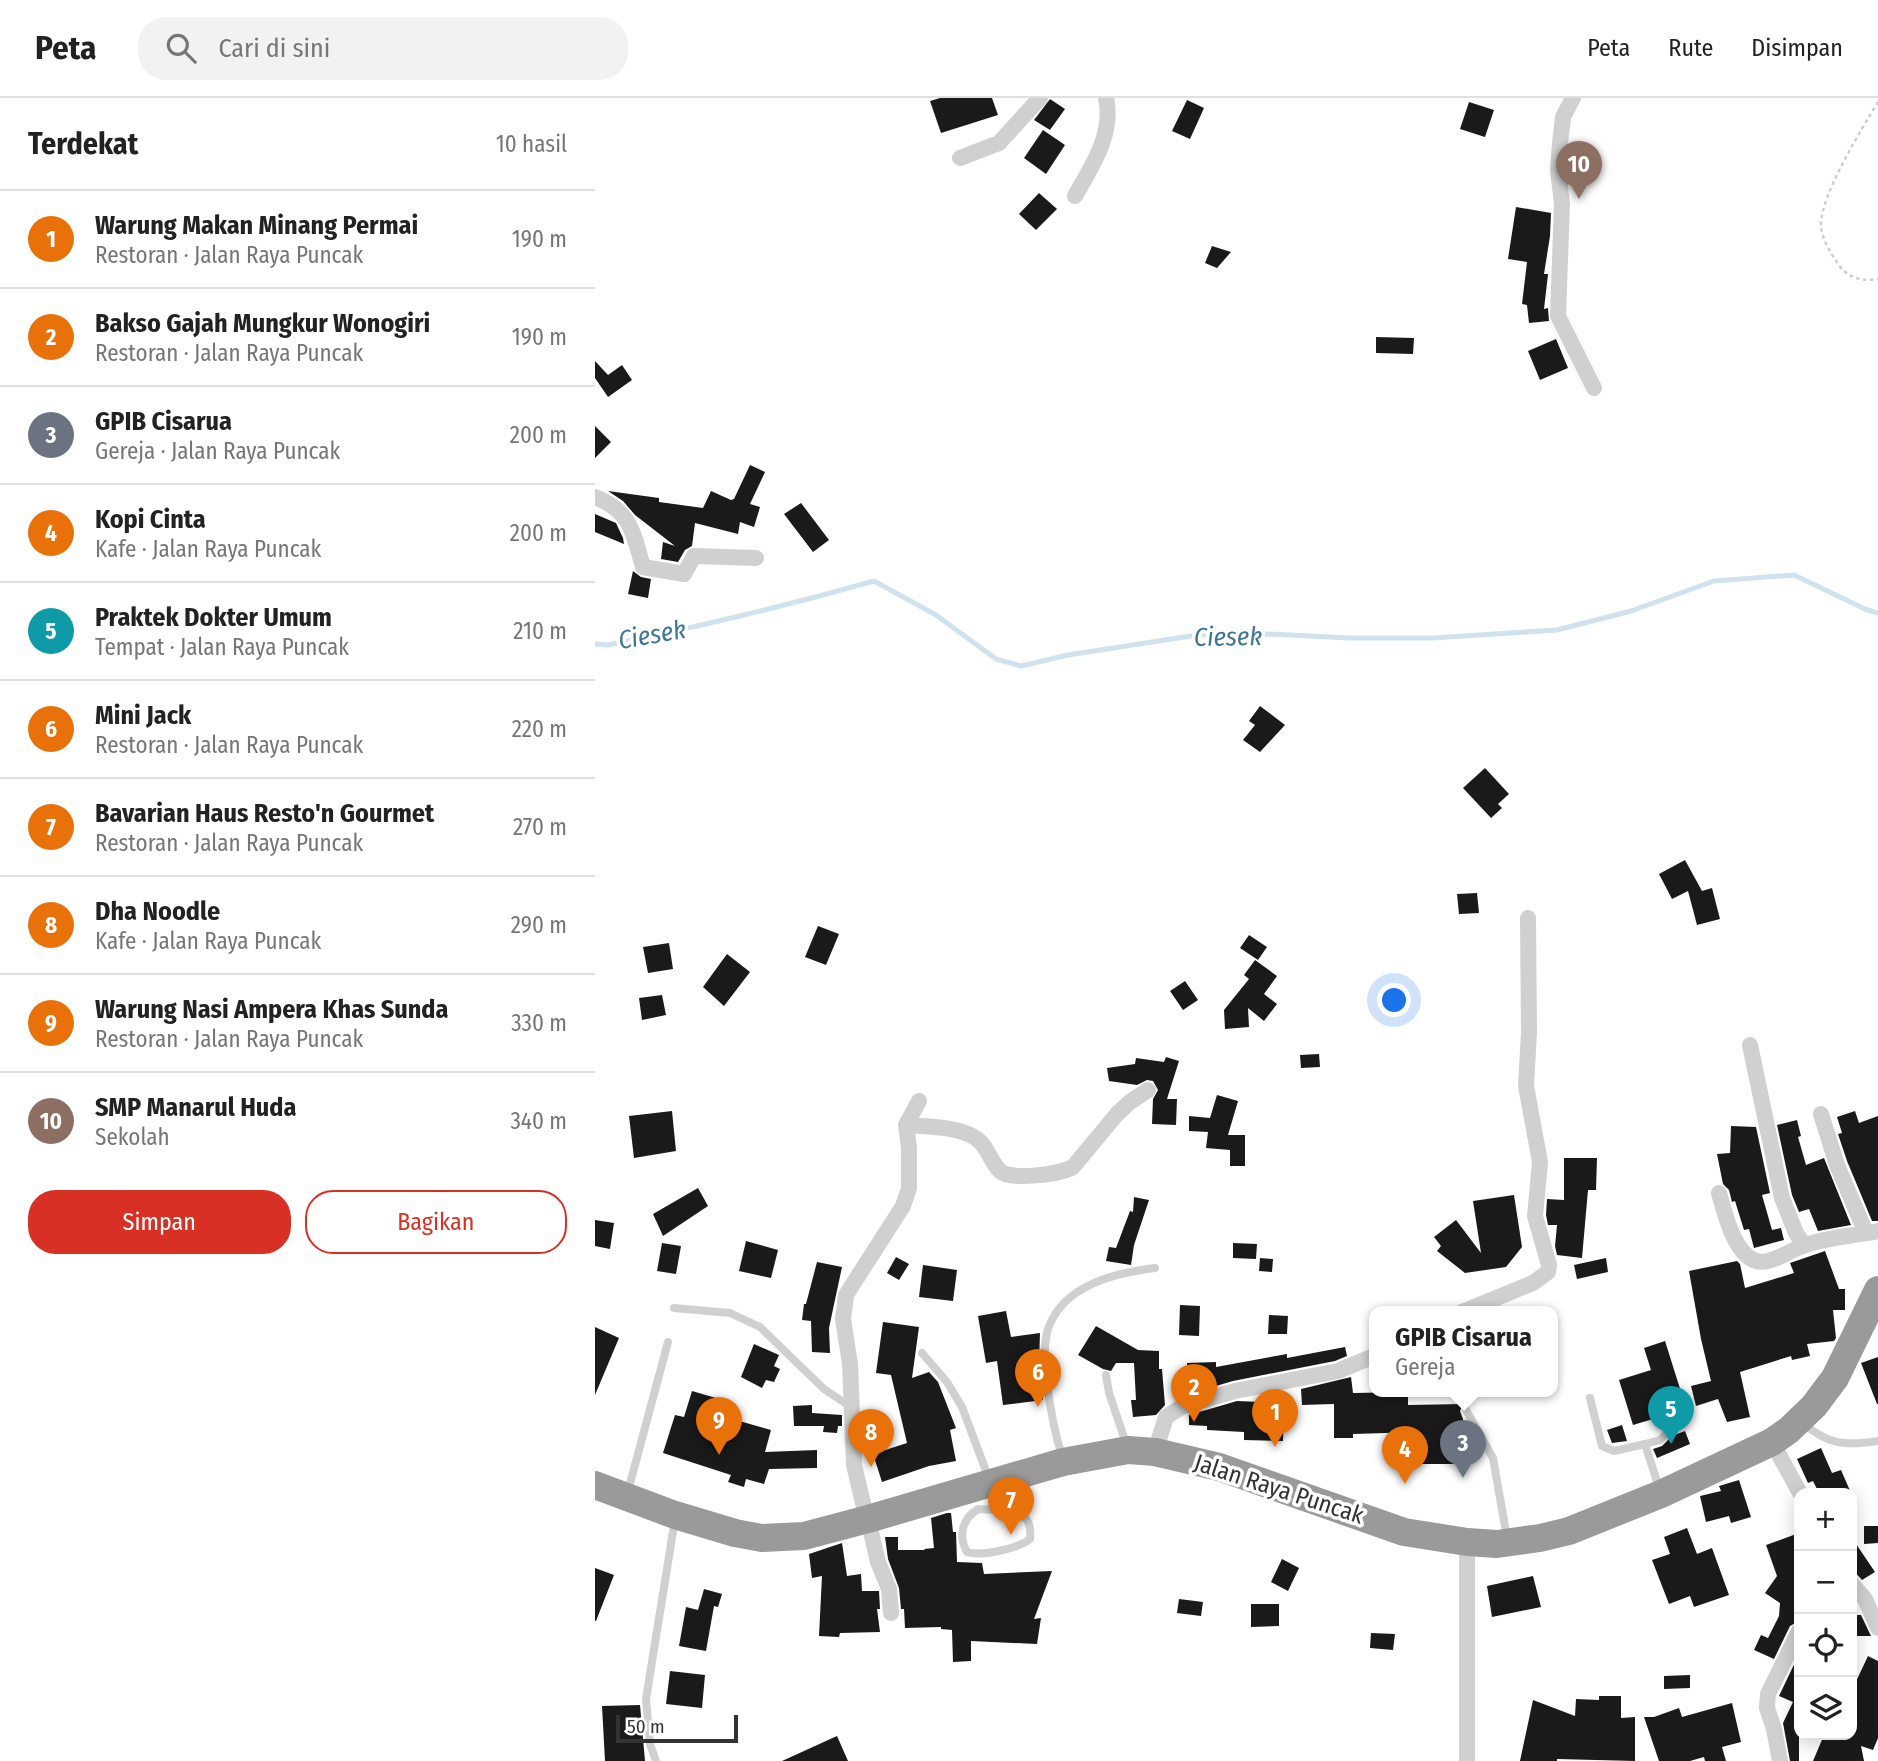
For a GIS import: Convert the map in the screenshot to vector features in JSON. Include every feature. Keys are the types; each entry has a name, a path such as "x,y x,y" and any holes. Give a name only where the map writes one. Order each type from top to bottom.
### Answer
{"highway":[{"name":"Jalan Raya Puncak","path":"595,1485 675,1515 735,1533 762,1538 804,1536 980,1493 1063,1462 1142,1451 1219,1467 1405,1532 1467,1542 1508,1543 1541,1538 1569,1531 1661,1494 1772,1442 1800,1421 1823,1395 1840,1370 1878,1290"}],"street":[{"path":"960,158 999,143 1039,98"},
{"path":"1075,196 1104,138 1108,119 1106,98"},
{"path":"1573,98 1563,117 1558,170 1562,204 1558,316 1594,388"},
{"path":"595,497 616,508 626,518 637,541 643,567 684,574 694,556 756,558"},
{"path":"1477,1306 1533,1283 1548,1272 1549,1265 1535,1216 1540,1162 1527,1086 1528,918"},
{"path":"1750,1045 1782,1198 1796,1233 1804,1245"},
{"path":"906,1125 967,1133 978,1138 1001,1173 1008,1176 1035,1175 1073,1167 1117,1114 1148,1090"},
{"path":"891,1613 889,1588 878,1562 854,1465 850,1364 843,1319 846,1295 903,1206 909,1188 906,1125 919,1101"},
{"path":"1719,1193 1731,1234 1740,1248 1751,1258 1766,1262 1804,1245 1872,1232 1837,1165 1821,1114"},
{"path":"1142,1451 1166,1417 1183,1406 1235,1391 1338,1371 1369,1358"},
{"path":"1772,1442 1797,1488"},
{"path":"1467,1542 1467,1761"},
{"path":"1857,1590 1865,1599 1878,1628"},
{"path":"1780,1761 1775,1729 1767,1708 1768,1694 1794,1641"}],"lane":[{"path":"1063,1462 1051,1424 1045,1365 1046,1341 1053,1318 1075,1292 1091,1284 1112,1276 1155,1268"},
{"path":"674,1308 730,1313 760,1327 824,1389 851,1407"},
{"path":"627,1497 668,1342"},
{"path":"922,1353 947,1382 962,1407 980,1493 963,1525 962,1543 967,1552 975,1555 987,1553 1023,1545 1030,1539 1031,1527 1025,1516 980,1493"},
{"path":"1106,1375 1109,1393 1142,1451"},
{"path":"1590,1398 1602,1446 1614,1451 1660,1440 1666,1434 1667,1406"},
{"path":"1466,1410 1493,1458 1508,1543"},
{"path":"1800,1421 1817,1435 1830,1441 1847,1444 1878,1441"},
{"path":"1645,1444 1661,1494"},
{"path":"656,1761 650,1744 646,1699 675,1515"}],"path":[{"path":"1878,103 1825,201 1821,223 1822,235 1828,248 1847,274 1862,280 1878,279"}],"building":[{"path":"940,98 992,98 998,115 941,133 930,101"},
{"path":"1050,99 1065,109 1050,130 1034,120"},
{"path":"1187,100 1204,108 1190,139 1172,131"},
{"path":"1469,102 1494,110 1485,137 1460,129"},
{"path":"1043,130 1065,145 1046,174 1024,158"},
{"path":"1039,193 1057,209 1036,230 1019,214"},
{"path":"1516,207 1551,213 1544,274 1548,274 1544,309 1548,308 1549,321 1529,323 1527,305 1522,304 1527,262 1508,259"},
{"path":"1212,246 1231,252 1217,268 1205,263"},
{"path":"1376,337 1414,338 1413,354 1376,353"},
{"path":"1556,339 1568,368 1540,380 1528,351"},
{"path":"595,361 608,375 622,365 632,380 608,397 595,378"},
{"path":"595,426 611,442 595,458"},
{"path":"750,465 765,472 750,504 760,507 754,527 740,522 738,534 695,523 692,546 685,550 678,562 661,559 663,542 675,546 608,491 703,508 711,491 734,499"},
{"path":"801,503 829,540 813,552 784,514"},
{"path":"595,514 616,523 624,544 595,532"},
{"path":"633,571 641,577 651,579 648,598 628,594"},
{"path":"1260,706 1285,725 1260,752 1243,740 1255,725 1249,721"},
{"path":"1485,768 1509,794 1498,804 1502,808 1491,818 1463,788"},
{"path":"1685,860 1702,891 1712,888 1720,919 1697,925 1688,891 1672,899 1659,874"},
{"path":"1477,893 1479,913 1459,914 1457,894"},
{"path":"818,926 839,934 826,965 805,957"},
{"path":"1249,935 1267,947 1258,960 1240,948"},
{"path":"669,943 673,969 648,973 643,947"},
{"path":"727,954 750,972 724,1006 703,987"},
{"path":"1255,960 1277,976 1264,994 1277,1004 1264,1021 1248,1008 1249,1027 1225,1029 1224,1010 1249,979 1244,975"},
{"path":"1185,981 1198,1000 1183,1010 1170,991"},
{"path":"662,995 666,1015 642,1020 639,998"},
{"path":"1319,1054 1320,1067 1301,1068 1300,1055"},
{"path":"1166,1057 1179,1061 1167,1099 1177,1099 1176,1125 1152,1124 1153,1099 1158,1090 1153,1081 1147,1080 1137,1085 1109,1081 1107,1068 1135,1064 1136,1058 1164,1062"},
{"path":"1217,1095 1238,1101 1228,1135 1245,1135 1245,1166 1230,1166 1230,1150 1206,1148 1208,1132 1189,1131 1189,1116 1210,1118"},
{"path":"672,1111 676,1151 634,1158 629,1116"},
{"path":"1855,1111 1859,1123 1878,1116 1878,1221 1872,1221 1838,1134 1842,1133 1837,1117"},
{"path":"1797,1120 1801,1136 1798,1137 1806,1165 1824,1158 1851,1225 1818,1231 1809,1209 1799,1212 1792,1195 1777,1125"},
{"path":"1731,1126 1756,1127 1770,1193 1762,1195 1772,1230 1781,1228 1784,1240 1754,1248 1749,1229 1744,1230 1735,1201 1732,1202 1729,1190 1723,1184 1717,1154 1730,1153"},
{"path":"1564,1158 1597,1158 1596,1190 1588,1190 1582,1258 1557,1255 1557,1225 1548,1225 1546,1215 1547,1199 1564,1200"},
{"path":"698,1188 708,1206 663,1236 653,1214"},
{"path":"1514,1195 1522,1247 1506,1267 1465,1273 1437,1251 1441,1246 1434,1237 1456,1220 1481,1253 1473,1201"},
{"path":"1134,1197 1149,1200 1134,1245 1131,1265 1106,1261 1109,1247 1116,1248 1130,1211 1133,1212"},
{"path":"595,1220 614,1223 610,1249 595,1246"},
{"path":"746,1241 778,1250 771,1278 739,1271"},
{"path":"662,1243 681,1246 676,1274 657,1271"},
{"path":"1233,1243 1257,1244 1256,1259 1233,1258"},
{"path":"1825,1251 1839,1289 1845,1289 1845,1310 1833,1310 1834,1341 1807,1344 1810,1356 1792,1360 1791,1356 1740,1372 1750,1417 1727,1422 1718,1399 1696,1406 1691,1386 1711,1381 1689,1271 1737,1261 1745,1288 1794,1273 1790,1263"},
{"path":"896,1257 909,1264 899,1280 887,1273"},
{"path":"1260,1258 1273,1259 1272,1272 1259,1271"},
{"path":"1606,1258 1608,1272 1577,1279 1574,1265"},
{"path":"817,1262 842,1267 829,1328 830,1353 812,1352 811,1321 802,1320"},
{"path":"923,1265 957,1270 953,1301 919,1297"},
{"path":"1180,1305 1200,1306 1199,1336 1179,1335"},
{"path":"1006,1311 1011,1337 1040,1333 1039,1363 1043,1400 1003,1405 997,1361 986,1363 978,1316"},
{"path":"1269,1315 1288,1316 1287,1334 1268,1334"},
{"path":"883,1322 919,1327 912,1378 929,1372 938,1382 956,1428 950,1430 956,1461 929,1466 882,1482 873,1454 907,1443 891,1375 876,1373"},
{"path":"1096,1326 1138,1350 1159,1351 1165,1405 1156,1415 1133,1417 1131,1400 1136,1400 1134,1363 1116,1363 1111,1371 1078,1355"},
{"path":"595,1327 619,1338 595,1395"},
{"path":"1665,1341 1682,1395 1649,1406 1653,1419 1633,1425 1619,1380 1651,1370 1644,1348"},
{"path":"754,1344 779,1355 774,1366 780,1369 774,1382 766,1380 762,1388 741,1377"},
{"path":"1345,1347 1347,1356 1335,1361 1233,1381 1188,1394 1187,1363 1216,1362 1216,1367"},
{"path":"1878,1357 1878,1404 1877,1404 1861,1363"},
{"path":"1351,1377 1353,1393 1369,1393 1369,1397 1408,1397 1408,1405 1463,1404 1460,1411 1463,1419 1464,1464 1420,1464 1420,1432 1353,1434 1353,1438 1334,1438 1334,1404 1302,1405 1301,1389"},
{"path":"692,1391 723,1400 718,1415 771,1430 765,1452 817,1450 817,1468 769,1469 764,1484 746,1479 744,1487 728,1482 731,1475 663,1453 675,1415 684,1417"},
{"path":"1237,1401 1284,1403 1283,1441 1244,1440 1244,1432 1207,1430 1207,1426 1189,1425 1189,1415"},
{"path":"812,1405 812,1413 842,1415 842,1426 838,1426 837,1433 823,1432 824,1426 794,1426 793,1406"},
{"path":"1622,1425 1627,1441 1612,1443 1607,1430"},
{"path":"1685,1431 1690,1444 1657,1458 1653,1449"},
{"path":"1821,1448 1832,1473 1841,1470 1849,1488 1816,1488 1813,1481 1808,1483 1797,1459"},
{"path":"1739,1480 1751,1517 1731,1523 1729,1516 1706,1522 1700,1496 1721,1491 1719,1486"},
{"path":"951,1513 953,1532 956,1532 957,1562 982,1563 984,1574 1052,1571 1034,1619 1041,1618 1037,1644 971,1641 971,1661 953,1662 952,1630 941,1627 905,1628 904,1609 901,1609 899,1588 888,1559 885,1537 898,1537 898,1550 934,1548 931,1518"},
{"path":"1864,1526 1878,1526 1878,1543 1864,1544"},
{"path":"1687,1528 1697,1554 1712,1548 1729,1595 1694,1607 1690,1596 1669,1604 1652,1560 1670,1554 1664,1537"},
{"path":"1794,1535 1794,1624 1790,1626 1774,1659 1754,1650 1761,1635 1768,1638 1779,1616 1780,1603 1765,1593 1777,1576 1766,1545"},
{"path":"842,1543 847,1576 861,1574 862,1591 879,1591 880,1609 877,1609 880,1632 840,1633 839,1637 819,1636 822,1576 812,1578 809,1554"},
{"path":"1857,1545 1875,1572 1862,1580 1857,1574"},
{"path":"1282,1559 1299,1568 1288,1591 1271,1582"},
{"path":"595,1568 614,1575 596,1621 595,1621"},
{"path":"1533,1576 1541,1607 1492,1617 1487,1586"},
{"path":"704,1589 722,1594 718,1607 714,1606 706,1651 679,1646 686,1607 698,1610"},
{"path":"1179,1599 1203,1602 1201,1616 1177,1613"},
{"path":"1251,1604 1279,1604 1279,1626 1251,1627"},
{"path":"1857,1615 1861,1615 1871,1636 1857,1636"},
{"path":"1371,1633 1395,1634 1393,1650 1370,1648"},
{"path":"1868,1656 1878,1661 1878,1738 1873,1750 1861,1746 1864,1761 1813,1761 1822,1740 1857,1740 1857,1679"},
{"path":"1794,1664 1794,1740 1799,1740 1799,1761 1790,1761 1783,1723 1793,1702 1779,1696"},
{"path":"670,1671 705,1675 702,1708 666,1704"},
{"path":"1690,1675 1690,1688 1664,1689 1664,1676"},
{"path":"1599,1696 1621,1696 1621,1718 1635,1717 1635,1761 1520,1761 1533,1700 1575,1716 1576,1699 1599,1700"},
{"path":"1732,1703 1741,1742 1722,1747 1726,1761 1705,1761 1704,1757 1690,1761 1659,1761 1644,1717 1654,1717 1679,1708 1682,1717"},
{"path":"640,1705 645,1761 605,1761 602,1706"},
{"path":"837,1736 848,1761 782,1761"}],"waterway":[{"name":"Ciesek","path":"595,644 608,645 709,623 874,581 936,615 996,659 1021,666 1068,655 1197,635 1433,638 1557,630 1631,611 1714,581 1794,575 1878,613"}],"place":[{"name":"SMP Manarul Huda","path":"1579,199"},
{"name":"Mini Jack","path":"1038,1407"},
{"name":"Bakso Gajah Mungkur Wonogiri","path":"1194,1422"},
{"name":"Praktek Dokter Umum","path":"1671,1444"},
{"name":"Warung Makan Minang Permai","path":"1275,1447"},
{"name":"Warung Nasi Ampera Khas Sunda","path":"719,1455"},
{"name":"Dha Noodle","path":"871,1467"},
{"name":"GPIB Cisarua","path":"1463,1478"},
{"name":"Kopi Cinta","path":"1405,1484"},
{"name":"Bavarian Haus Resto'n Gourmet","path":"1011,1535"}]}
